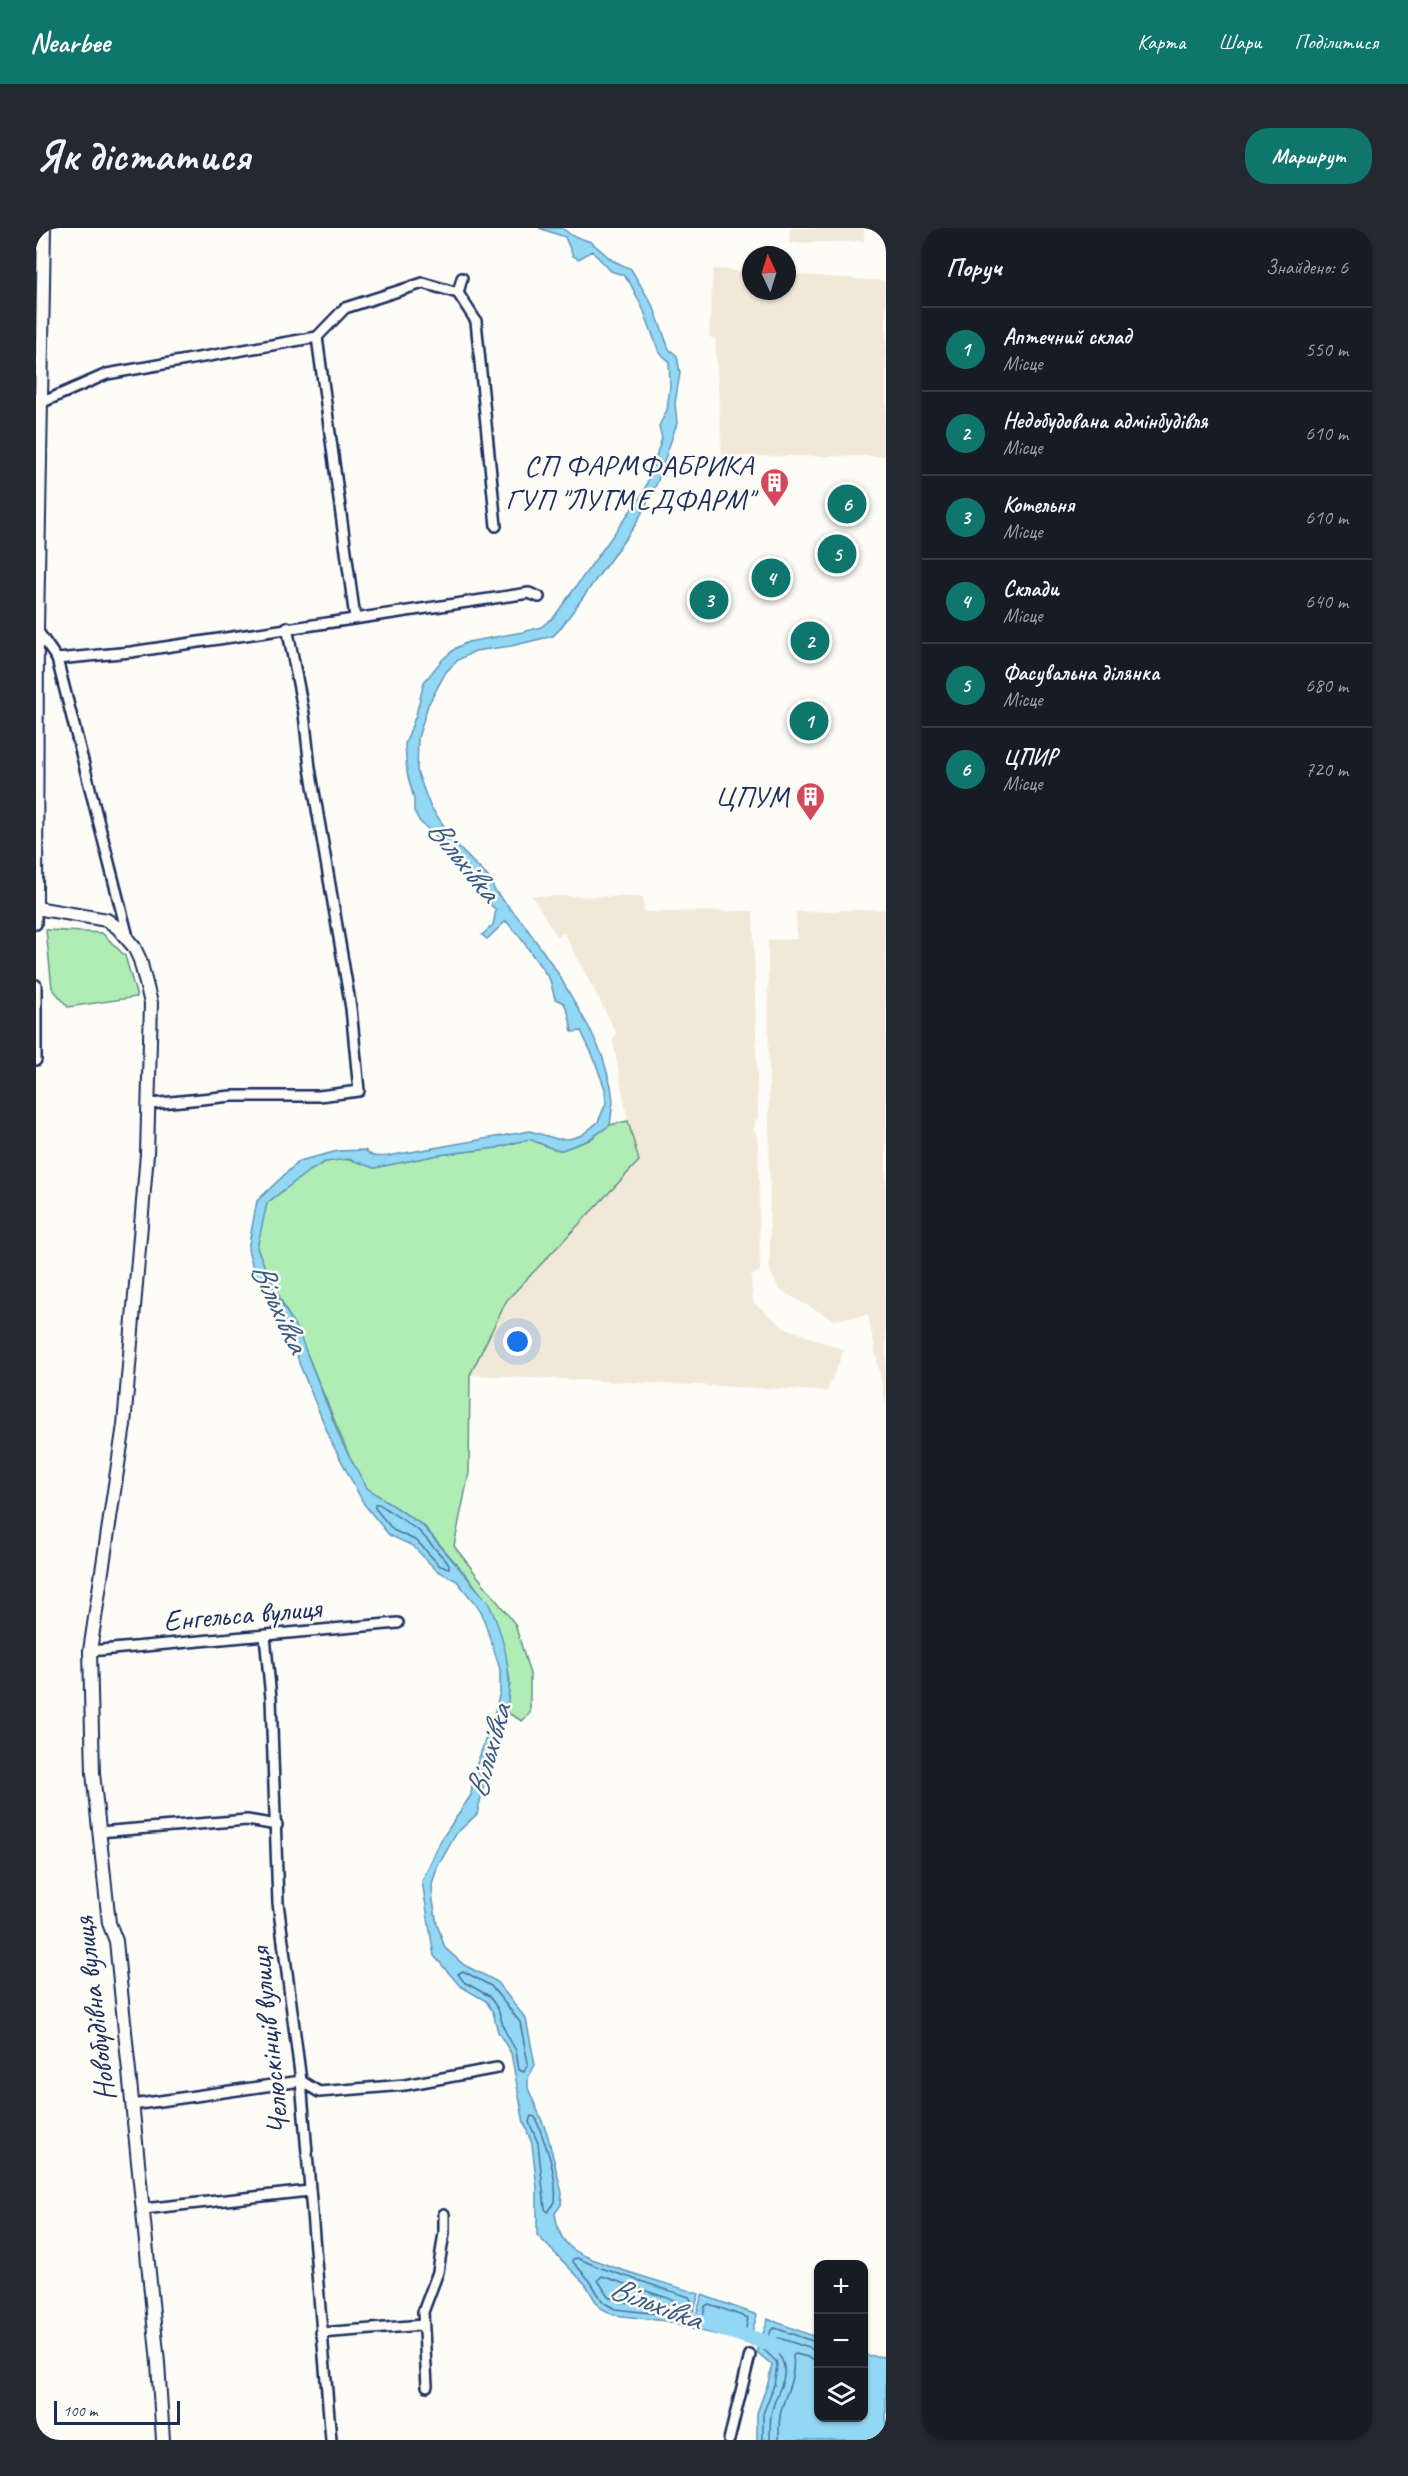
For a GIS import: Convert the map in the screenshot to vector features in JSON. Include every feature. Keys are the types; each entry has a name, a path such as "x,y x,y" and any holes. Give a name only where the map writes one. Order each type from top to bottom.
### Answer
{"street":[{"path":"36,924 37,630 43,402 44,228"},
{"path":"458,292 462,278"},
{"path":"43,402 107,374 317,337 345,308 423,283 458,292 476,321 496,526"},
{"path":"317,337 355,618"},
{"path":"57,659 131,652 287,627 529,593 540,597"},
{"path":"150,1104 232,1096 319,1096 359,1091 351,1008 310,768 304,714 287,627"},
{"path":"37,630 57,659 129,942"},
{"name":"Новобудівна вулиця","path":"36,908 107,920 118,928 140,960 151,1003 150,1104 124,1425 90,1651 93,1773 109,1923 116,1941 158,2363 163,2440"},
{"path":"36,985 36,1060"},
{"name":"Енгельса вулиця","path":"90,1651 398,1623"},
{"name":"Челюскінців вулиця","path":"266,1636 271,1698 278,1902 301,2081 331,2440"},
{"path":"99,1832 247,1820 276,1825"},
{"path":"132,2105 301,2081 319,2092 405,2085 497,2068"},
{"path":"143,2210 309,2191"},
{"path":"427,2386 423,2312 438,2272 444,2233 444,2214"},
{"path":"321,2333 423,2325"},
{"path":"729,2440 750,2355"}],"shaded area":[{"path":"790,228 864,228 864,241 789,243"},
{"path":"713,269 742,271 742,300 796,300 796,275 886,281 886,456 722,456 715,338 709,337"},
{"path":"532,896 643,897 644,912 753,911 758,1118 754,1122 756,1123 753,1130 758,1136 760,1271 751,1276 753,1302 783,1327 844,1350 827,1391 470,1375 507,1300 639,1161 628,1121 613,1041 616,1032 564,933 557,937"},
{"path":"886,909 886,1405 868,1315 834,1320 780,1290 770,1271 768,940 797,939 796,912"}],"green space":[{"path":"46,930 102,933 125,956 137,997 68,1007 52,988"},
{"path":"628,1121 639,1161 507,1300 470,1375 469,1473 454,1546 515,1624 530,1674 530,1713 522,1721 506,1712 510,1683 508,1669 491,1609 472,1582 424,1526 367,1488 352,1463 305,1349 263,1263 257,1248 259,1232 267,1203 306,1173 325,1162 344,1159 374,1168 438,1155 496,1148 529,1139 562,1150 589,1140 610,1125"}],"water":[{"path":"539,228 562,228 571,235 591,242 612,260 631,269 654,308 669,349 677,356 680,373 675,403 677,423 657,483 636,524 560,629 553,636 511,646 475,651 458,660 446,672 428,705 418,738 417,771 430,806 460,849 489,878 495,891 523,923 556,970 591,1031 602,1055 611,1086 613,1101 610,1125 586,1141 562,1150 529,1139 496,1148 438,1155 374,1168 349,1159 325,1162 306,1173 267,1203 257,1248 276,1294 298,1331 342,1443 367,1488 423,1526 488,1602 505,1649 509,1684 508,1701 497,1732 477,1814 456,1834 437,1868 432,1885 437,1924 445,1948 464,1965 496,1981 526,2019 535,2065 528,2078 528,2088 547,2133 562,2193 561,2205 555,2213 563,2238 569,2246 592,2259 699,2294 688,2328 666,2321 614,2315 599,2307 586,2285 537,2235 537,2187 532,2144 524,2123 511,2053 498,2032 493,2012 486,2001 460,1986 434,1956 422,1881 441,1840 471,1795 473,1775 500,1692 500,1669 481,1611 457,1581 436,1570 413,1546 389,1535 364,1504 332,1443 299,1363 295,1345 253,1268 248,1249 257,1201 299,1161 338,1151 365,1150 375,1156 388,1156 530,1131 557,1139 569,1139 582,1135 598,1122 606,1103 605,1089 581,1031 572,1032 564,1003 555,999 550,980 520,937 506,921 487,939 482,935 493,925 496,910 472,886 461,866 434,834 420,822 414,811 414,799 407,773 405,744 416,715 424,682 443,659 468,642 541,627 554,617 644,492 662,438 659,426 667,410 670,386 669,361 659,352 644,311 630,283 623,275 611,271 592,251 579,259 573,256 565,237"},
{"path":"702,2295 757,2315 749,2342 692,2329"},
{"path":"768,2319 814,2336 814,2422 868,2422 868,2355 886,2357 886,2440 757,2440 757,2413 772,2365 757,2352"}],"waterway":[{"name":"Вільхівка","path":"672,2313 780,2347"}],"place":[{"name":"ЦПИР","path":"847,504"},
{"name":"СП ФАРМФАБРИКА ГУП \"ЛУГМЕДФАРМ\"","path":"774,508"},
{"name":"Фасувальна ділянка","path":"837,554"},
{"name":"Склади","path":"771,578"},
{"name":"Котельня","path":"709,600"},
{"name":"Недобудована адмінбудівля","path":"810,641"},
{"name":"Аптечний склад","path":"809,721"},
{"name":"ЦПУМ","path":"810,822"}]}
